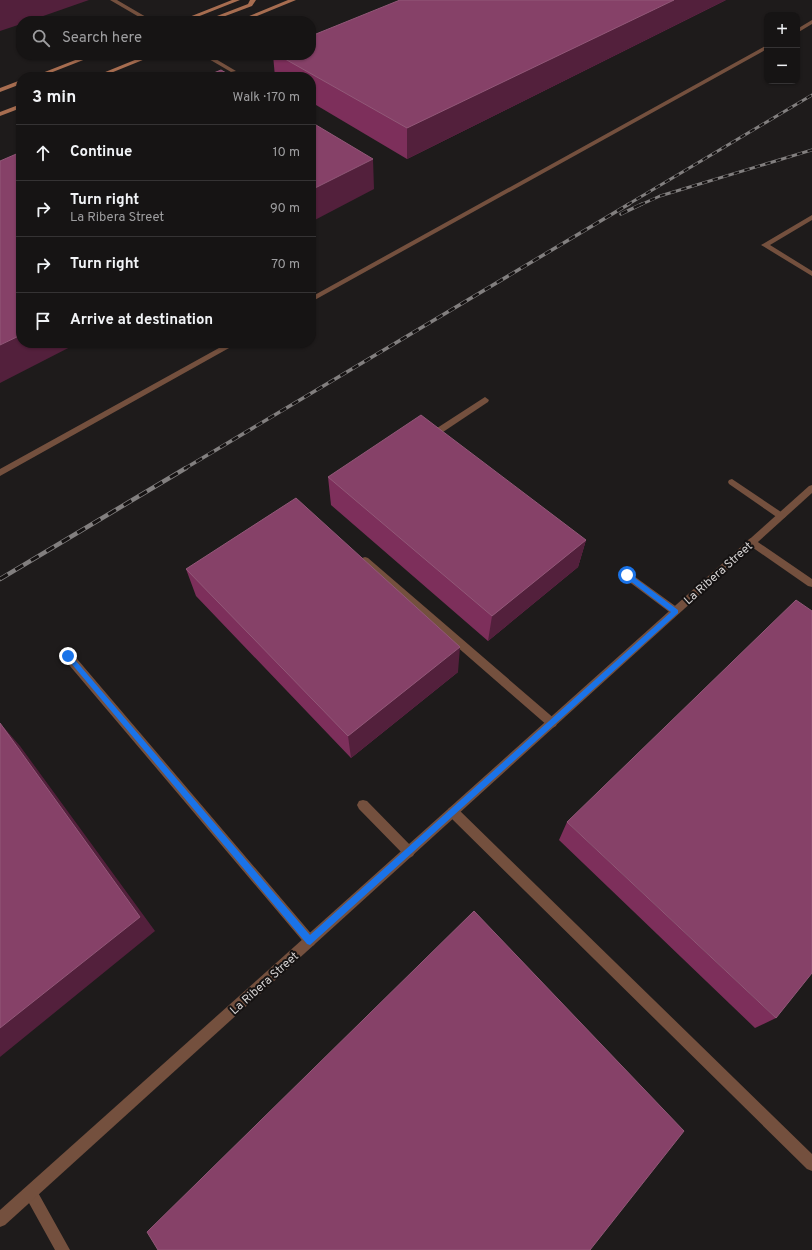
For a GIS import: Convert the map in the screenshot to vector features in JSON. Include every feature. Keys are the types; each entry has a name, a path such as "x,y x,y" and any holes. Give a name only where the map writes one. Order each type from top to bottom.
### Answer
{"main road":[{"path":"195,16 237,0"},
{"path":"220,16 250,4 253,0"},
{"path":"253,16 294,0"},
{"path":"48,72 80,60"},
{"path":"109,72 139,60"},
{"path":"0,90 16,84"},
{"path":"0,114 16,108"}],"street":[{"path":"113,0 141,16"},
{"path":"800,29 812,22"},
{"path":"316,297 765,48"},
{"path":"214,60 233,71"},
{"path":"812,217 765,245 812,274"},
{"path":"0,473 225,348"},
{"path":"437,432 485,400"},
{"path":"732,482 781,516"},
{"name":"La Ribera Street","path":"0,1220 31,1194 812,488"},
{"path":"752,542 811,583"},
{"path":"359,556 552,723"},
{"path":"627,575 676,611"},
{"path":"68,656 310,941"},
{"path":"363,805 409,852"},
{"path":"453,812 812,1164"},
{"path":"31,1194 63,1250"}],"building":[{"path":"400,0 674,0 407,128 316,77 316,72 308,72 287,60 316,60 316,34"},
{"path":"316,125 373,159 316,188"},
{"path":"16,154 16,337 0,345 0,161"},
{"path":"421,415 586,540 492,616 328,477"},
{"path":"296,498 460,647 348,736 186,569"},
{"path":"796,600 812,611 812,973 776,1018 567,822"},
{"path":"0,723 140,917 0,1028"},
{"path":"474,911 684,1131 590,1250 158,1250 147,1232"}],"railway":[{"path":"627,205 812,95"},
{"path":"640,205 660,196 812,150"},
{"path":"184,469 629,204"},
{"path":"621,214 642,204"},
{"path":"0,579 186,468"}],"route":[{"path":"68,656 310,941 676,611 627,575"}]}
